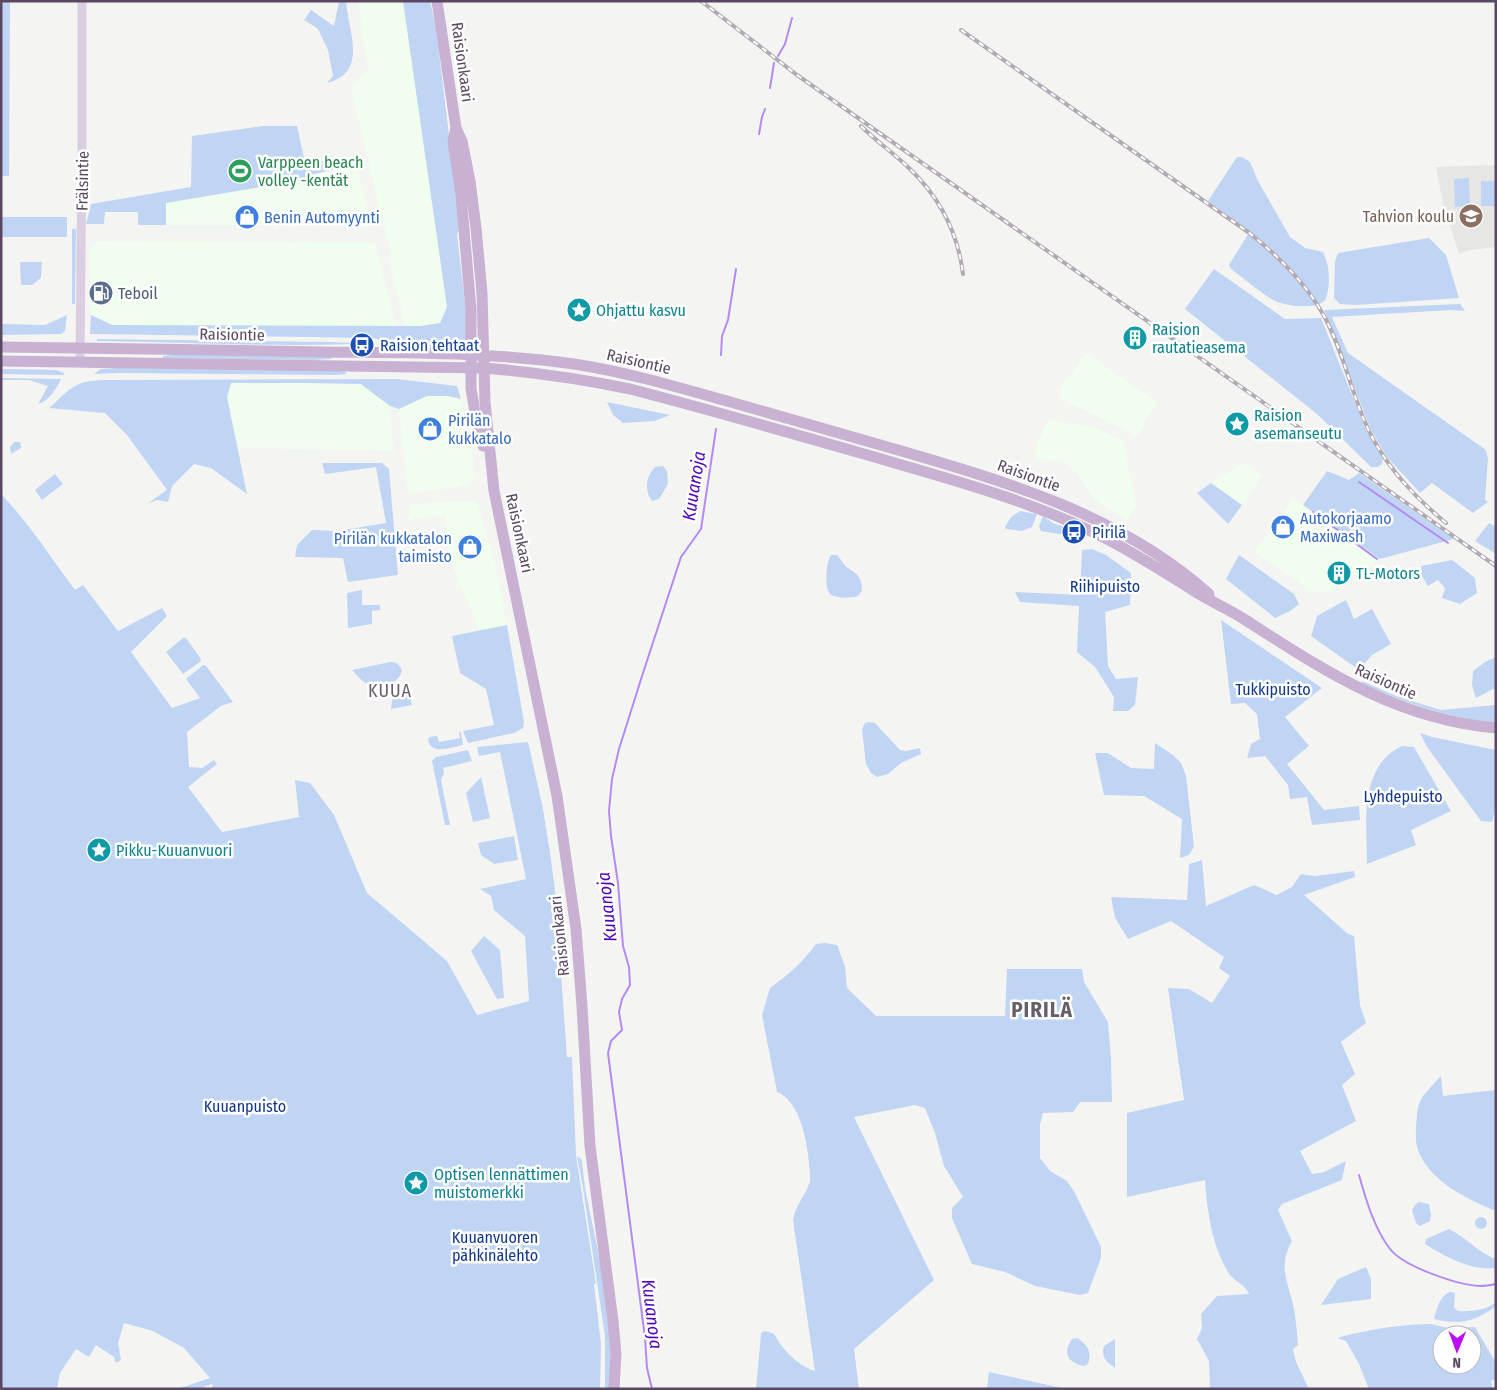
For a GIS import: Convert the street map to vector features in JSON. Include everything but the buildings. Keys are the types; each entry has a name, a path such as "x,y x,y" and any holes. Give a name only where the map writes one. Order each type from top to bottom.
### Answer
{"main road":[{"name":"Raisionkaari","path":"437,1 456,128 462,140 472,194 482,293 486,422 494,486"},
{"name":"Raisionkaari","path":"456,128 453,141 463,211 471,310 471,388 488,469 494,486 557,796 573,903 582,1006 590,1146 614,1330 616,1354 614,1389"},
{"name":"Raisiontie","path":"1,347 484,354 576,364 632,375 932,460 1012,485 1095,519 1130,537 1175,566 1222,605"},
{"name":"Raisiontie","path":"1,361 472,367 525,371 630,388 956,480 1050,513 1127,549 1192,590 1222,605 1289,648 1372,695 1414,712 1496,728"}],"street":[{"name":"Frälsintie","path":"80,361 82,1"}],"shaded area":[{"path":"358,1 403,1 447,307 440,323 405,326 389,260 392,258 351,88 368,70"},
{"path":"356,164 369,217 365,225 166,225 166,203 307,179 307,176"},
{"name":"Tahvion koulu","path":"1496,165 1496,247 1471,250 1459,254 1443,204 1436,167"},
{"path":"97,241 374,243 396,326 112,325 91,315 91,247"},
{"path":"1086,353 1157,402 1137,436 1060,398 1061,388"},
{"path":"231,383 361,384 390,406 394,451 238,448 227,397"},
{"path":"427,396 448,396 461,399 465,427 467,427 472,449 474,480 459,487 408,493 399,409"},
{"path":"1048,420 1093,427 1123,441 1136,506 1127,520 1096,501 1077,473 1060,460 1035,460 1037,444"},
{"path":"1243,463 1262,476 1242,505 1211,483"},
{"path":"1293,498 1380,559 1329,591 1315,593 1309,590 1255,552"},
{"path":"474,501 478,506 495,564 507,625 480,630 451,562 445,514 412,519 408,523 411,504"}],"green space":[{"path":"1,1 10,1 9,176 1,176"},
{"path":"339,1 346,1 352,37 352,60 348,70 340,78 327,83 333,76 328,50 317,28 304,20 311,10 334,26"},
{"path":"403,1 430,1 436,28 460,225 457,235 467,319 467,336 464,343 451,349 431,348 418,343 392,342 372,338 90,334 91,315 112,325 421,326 440,323 447,307"},
{"path":"263,126 297,126 305,163 355,157 356,164 307,176 308,179 166,203 166,225 138,225 138,212 105,212 104,224 86,224 91,204 191,187 192,136"},
{"path":"1237,157 1242,157 1250,162 1258,181 1290,237 1305,248 1323,252 1328,266 1329,280 1326,298 1320,304 1301,306 1275,301 1231,269 1229,265 1250,231 1208,201"},
{"path":"1469,178 1470,206 1455,207 1454,179"},
{"path":"1481,181 1496,181 1496,206 1481,206"},
{"path":"1,217 67,217 67,237 1,237"},
{"path":"72,229 76,229 75,304 72,304"},
{"path":"1429,238 1446,255 1459,298 1356,305 1340,304 1334,298 1335,262 1338,253"},
{"path":"20,262 42,262 41,278 32,285 21,285"},
{"path":"1214,269 1285,319 1321,318 1366,430 1383,459 1382,464 1378,467 1371,467 1317,414 1185,309"},
{"path":"1460,304 1465,311 1451,310 1332,317 1348,353 1486,450 1488,459 1485,500 1488,502 1473,513 1432,483 1420,493 1387,457 1371,430 1324,310"},
{"path":"67,315 65,331 61,334 1,335 1,324 45,325"},
{"path":"97,339 330,342 352,344 256,345 97,341"},
{"path":"179,354 331,356 331,359 163,358 163,356"},
{"path":"1,369 56,370 64,373 64,375 2,374"},
{"path":"101,369 336,370 346,372 346,374 94,374"},
{"path":"1,378 61,379 49,398 38,404 48,386 29,380 1,380"},
{"path":"397,379 457,386 461,399 448,396 427,396 399,409 390,406 361,384 231,383 227,397 247,494 211,468 194,464 172,486 168,502 158,500 148,503 167,490 127,435 105,413 49,408 73,387 81,383 94,381"},
{"path":"607,402 670,415 655,421 623,423 613,415"},
{"path":"14,442 20,442 21,448 11,454 10,447"},
{"path":"322,463 382,463 389,469 398,575 348,582 343,558 295,557 297,545 312,530 337,531 386,523 376,467 325,474"},
{"path":"663,466 667,471 668,484 659,499 652,501 647,488 648,479 655,467"},
{"path":"1327,471 1349,480 1359,473 1454,539 1380,559 1303,505"},
{"path":"55,474 63,484 42,500 35,490"},
{"path":"1211,483 1242,505 1228,524 1197,493"},
{"name":"Kuuanpuisto","path":"1,494 31,529 75,590 83,585 118,631 162,608 167,616 131,652 172,708 200,698 186,679 203,665 206,666 233,702 221,706 187,732 189,767 202,768 214,760 217,764 188,787 222,832 299,817 295,780 310,783 334,815 367,893 447,961 477,1015 529,1001 525,936 494,910 491,896 480,889 526,879 500,752 479,756 477,747 528,742 543,809 555,890 567,1057 572,1057 576,1156 596,1284 594,1284 601,1344 600,1389 213,1389 212,1384 198,1389 177,1389 210,1378 184,1348 153,1331 124,1323 118,1343 121,1360 116,1363 114,1357 96,1345 89,1357 76,1349 60,1373 57,1389 1,1389"},
{"path":"1020,511 1037,514 1032,527 1022,531 1006,529 1005,527 1011,517"},
{"path":"1043,516 1053,523 1068,528 1065,535 1041,531 1039,526"},
{"path":"1489,523 1496,527 1496,554 1475,541"},
{"name":"Riihipuisto","path":"1092,549 1106,555 1131,573 1130,605 1105,612 1108,666 1116,679 1138,677 1135,705 1128,711 1113,711 1114,697 1095,667 1077,652 1079,606 1020,602 1015,592 1080,595 1082,550"},
{"path":"831,555 837,555 845,566 859,577 862,591 858,596 848,598 833,596 828,591 826,574"},
{"path":"1239,555 1294,594 1299,604 1290,611 1275,618 1226,579"},
{"path":"1452,560 1475,578 1477,593 1460,604 1442,598 1445,588 1438,580 1428,586 1422,576 1421,566"},
{"path":"362,590 362,605 380,605 380,610 372,611 372,624 348,628 347,593"},
{"path":"1346,600 1354,619 1372,609 1391,644 1372,655 1359,670 1311,636 1317,616"},
{"name":"Tukkipuisto","path":"1221,620 1322,688 1285,717 1309,746 1287,764 1324,810 1359,806 1360,820 1312,825 1307,797 1290,799 1288,785 1265,756 1247,758 1251,744 1260,739 1257,714 1245,703 1231,704"},
{"path":"507,625 524,722 523,728 514,733 468,743 463,731 494,725 486,689 460,673 452,636"},
{"path":"183,638 186,638 201,659 200,662 183,674 166,652"},
{"path":"1496,657 1496,689 1476,698 1472,685 1473,671"},
{"path":"390,662 398,664 402,671 396,681 386,686 370,685 362,681 352,670"},
{"path":"1362,681 1396,696 1441,710 1495,705 1496,723 1444,714 1428,709 1363,685"},
{"path":"408,686 412,705 391,709 394,689"},
{"path":"865,723 875,723 900,750 906,751 920,748 921,754 901,763 888,774 877,777 871,773 866,764 862,729"},
{"path":"459,732 461,732 463,745 448,749 433,748 428,740 429,737 437,736 439,742 460,738"},
{"path":"1420,733 1496,750 1496,804 1492,822 1481,821 1427,747"},
{"path":"1155,743 1181,763 1186,776 1194,847 1189,855 1180,858 1182,819 1144,796 1104,795 1095,753 1108,753 1131,768 1154,769"},
{"name":"Lyhdepuisto","path":"1402,746 1414,747 1451,811 1411,830 1416,845 1367,864 1366,815 1372,782 1378,768 1388,755"},
{"path":"468,750 472,761 443,768 444,773 441,780 450,825 445,825 432,761 436,757"},
{"path":"481,777 490,818 473,822 466,793"},
{"path":"514,836 518,860 494,864 481,855 478,843"},
{"path":"1202,860 1206,906 1254,885 1277,895 1292,887 1301,874 1315,876 1354,871 1355,877 1304,895 1348,934 1354,936 1360,1005 1366,1023 1341,1042 1355,1074 1342,1085 1356,1121 1300,1151 1312,1174 1324,1172 1346,1161 1342,1180 1282,1204 1278,1210 1292,1241 1285,1259 1285,1267 1294,1309 1298,1345 1293,1349 1296,1362 1309,1389 1210,1389 1209,1361 1197,1339 1202,1328 1201,1314 1217,1296 1249,1294 1230,1275 1222,1262 1209,1216 1205,1180 1127,1197 1127,1113 1184,1100 1168,988 1189,989 1212,1003 1230,976 1219,968 1224,957 1171,921 1128,939 1115,918 1111,897 1187,900 1189,864"},
{"path":"484,936 500,950 504,998 497,999 471,951"},
{"path":"816,944 837,945 845,966 847,988 876,1016 1005,1016 1007,969 1082,969 1084,982 1108,1022 1112,1102 1080,1102 1073,1112 1043,1113 1040,1124 1040,1158 1050,1171 1067,1181 1075,1193 1101,1247 1101,1258 1088,1293 1080,1295 1035,1286 1005,1272 972,1264 952,1218 952,1208 963,1197 944,1166 935,1133 925,1108 915,1105 854,1117 934,1280 854,1349 859,1389 756,1389 761,1333 764,1331 773,1334 792,1357 805,1367 815,1371 793,1220 810,1182 808,1154 804,1133 797,1113 785,1097 777,1092 762,1015 770,988 795,968"},
{"path":"1441,1076 1443,1096 1496,1090 1496,1211 1450,1188 1430,1171 1418,1150 1416,1127 1421,1099"},
{"path":"577,1156 582,1162 585,1188 600,1261 612,1350 611,1389 605,1389 605,1336"},
{"path":"1419,1202 1429,1204 1431,1215 1430,1221 1420,1226 1416,1223 1412,1210"},
{"path":"1483,1217 1486,1218 1486,1228 1479,1229 1476,1228 1475,1221 1476,1218"},
{"path":"1449,1229 1490,1257 1496,1259 1496,1268 1477,1267 1459,1262 1425,1244 1426,1239"},
{"path":"1366,1267 1371,1279 1371,1299 1321,1305 1338,1279"},
{"path":"1447,1293 1455,1293 1454,1308 1458,1311 1478,1310 1493,1305 1496,1302 1496,1306 1481,1316 1467,1321 1451,1322 1434,1319 1442,1299"},
{"path":"1431,1324 1435,1325 1432,1325 1432,1375 1482,1375 1482,1339 1496,1363 1496,1379 1491,1381 1493,1389 1369,1389 1359,1364 1346,1341 1337,1338 1395,1326"},
{"path":"1077,1338 1084,1343 1089,1352 1088,1364 1083,1366 1070,1359 1067,1353 1072,1339"},
{"path":"1115,1339 1115,1368 1107,1361 1103,1354 1104,1346"},
{"path":"989,1372 1067,1389 987,1389"}],"waterway":[{"path":"778,56 785,44 792,18"},
{"path":"770,88 774,63"},
{"path":"759,134 765,109"},
{"path":"721,355 722,336 728,320 736,269"},
{"name":"Kuuanoja","path":"652,1389 647,1368 645,1338 608,1053 611,1041 622,1030 619,1012 622,999 630,985 629,967 623,946 618,883 609,811 612,779 619,749 643,673 681,557 701,529 716,429"},
{"path":"1359,482 1448,543"},
{"path":"1313,512 1377,559"},
{"path":"1359,1175 1375,1223 1384,1241 1397,1256 1419,1268 1446,1279 1470,1285 1496,1284"}],"railway":[{"path":"701,1 797,75 1496,566"},
{"path":"961,30 1248,232 1280,260 1309,292 1324,316 1338,346 1365,422 1379,450 1405,484 1446,523"},
{"path":"861,126 921,180 939,204 957,244 963,274"}],"place":[{"name":"Varppeen beach volley -kentät","path":"240,171"},
{"name":"Tahvion koulu","path":"1471,216"},
{"name":"Benin Automyynti","path":"247,217"},
{"name":"Teboil","path":"101,293"},
{"name":"Ohjattu kasvu","path":"579,310"},
{"name":"Raision rautatieasema","path":"1135,338"},
{"name":"Raision tehtaat","path":"362,345"},
{"name":"Raision asemanseutu","path":"1237,424"},
{"name":"Pirilän kukkatalo","path":"430,429"},
{"name":"Autokorjaamo Maxiwash","path":"1283,527"},
{"name":"Pirilä","path":"1074,532"},
{"name":"Pirilän kukkatalon taimisto","path":"470,547"},
{"name":"TL-Motors","path":"1339,573"},
{"name":"Pikku-Kuuanvuori","path":"99,850"},
{"name":"Optisen lennättimen muistomerkki","path":"416,1183"}],"district":[{"name":"KUUA","path":"390,691"},
{"name":"PIRILÄ","path":"1042,1010"}],"park label":[{"name":"Kuuanvuoren pähkinälehto","path":"495,1246"}]}
